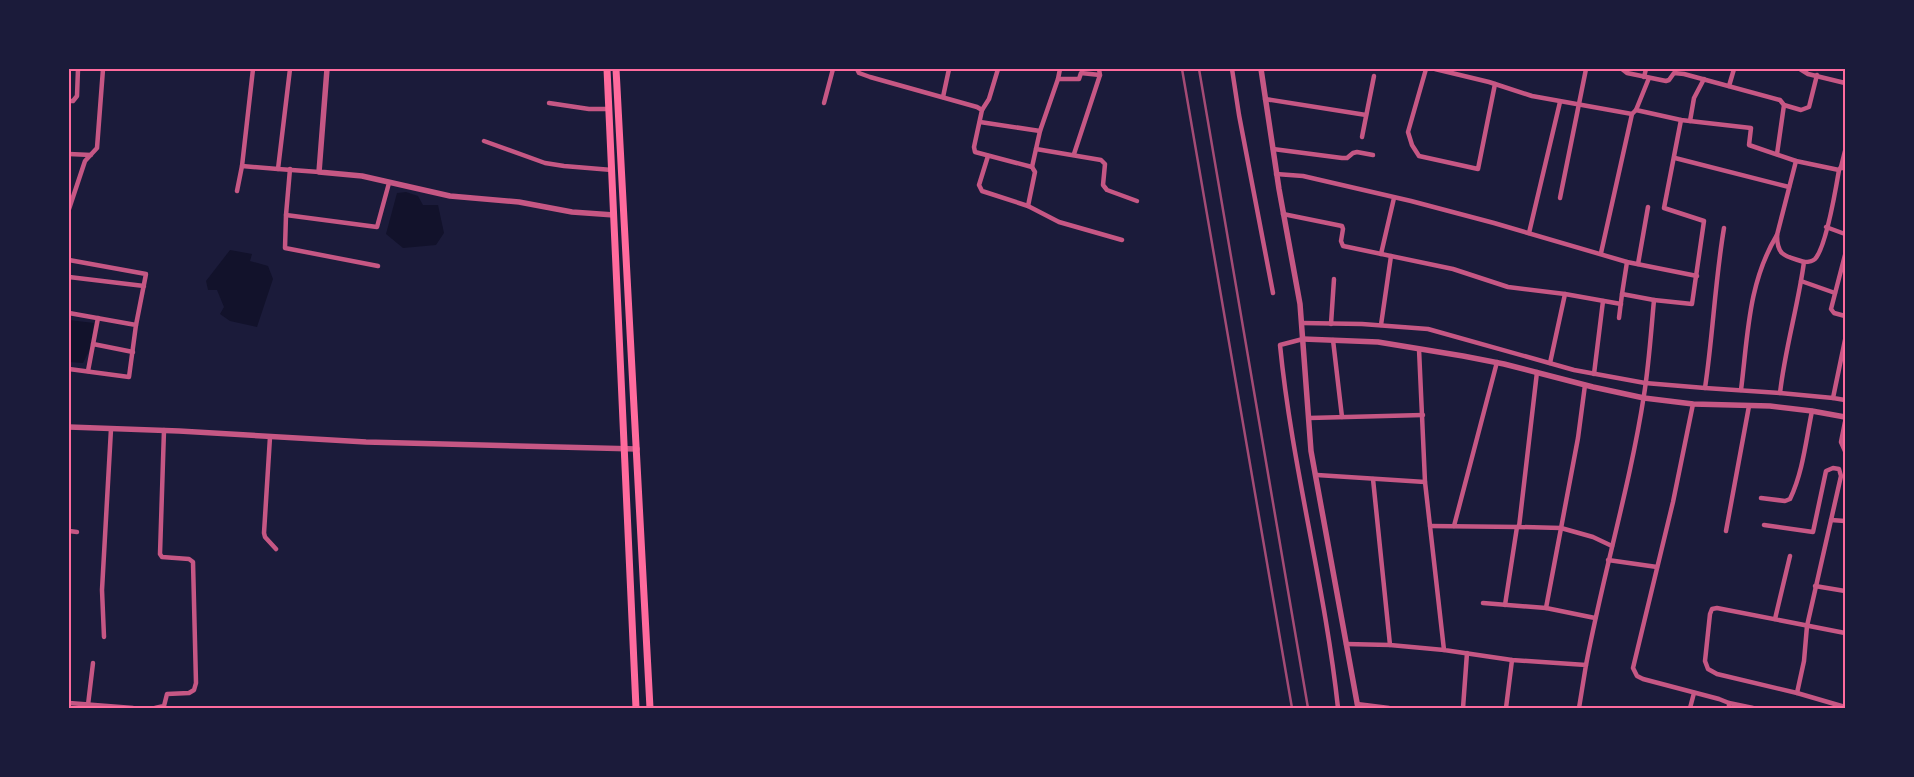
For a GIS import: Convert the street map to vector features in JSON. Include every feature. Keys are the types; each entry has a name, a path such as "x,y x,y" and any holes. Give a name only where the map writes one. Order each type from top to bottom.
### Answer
{"main road":[{"path":"607,69 626,450 636,708"},
{"path":"616,69 650,708"}],"street":[{"path":"69,101 77,96 77,69"},
{"path":"69,209 84,164 97,148 103,69"},
{"path":"237,191 242,166 253,69"},
{"path":"278,169 290,69"},
{"path":"319,172 327,69"},
{"path":"824,103 833,69"},
{"path":"857,69 858,73 864,75 982,110"},
{"path":"943,97 949,69"},
{"path":"998,69 989,98 982,110 974,147 975,152 1032,167"},
{"path":"1028,206 1035,172 1032,167 1040,131 1060,69"},
{"path":"1074,154 1100,75 1099,69"},
{"path":"1232,69 1273,293"},
{"path":"1261,69 1276,174 1300,304 1312,451 1357,706 1389,708"},
{"path":"1426,69 1408,132 1412,145 1419,156 1478,169 1495,84"},
{"path":"1435,69 1560,102 1632,114"},
{"path":"1560,198 1586,69"},
{"path":"1622,69 1627,73 1666,81 1669,80 1675,71 1780,100 1784,105 1801,110 1807,109 1812,99 1816,75"},
{"path":"1601,253 1632,114 1636,110 1646,77 1646,69"},
{"path":"1729,86 1734,69"},
{"path":"1800,69 1808,74 1845,83"},
{"path":"1058,78 1078,79 1081,73 1100,75"},
{"path":"1362,138 1374,76"},
{"path":"1690,121 1694,98 1704,79"},
{"path":"1265,99 1366,115"},
{"path":"1529,233 1560,102"},
{"path":"549,103 589,109 609,109"},
{"path":"1777,154 1784,105"},
{"path":"1636,110 1681,120 1751,128 1749,145 1796,160 1842,169"},
{"path":"1622,294 1692,304 1704,221 1664,208 1681,120"},
{"path":"980,122 1040,131"},
{"path":"484,141 545,163 612,170"},
{"path":"1036,149 1101,160 1105,164 1103,185 1107,190 1137,201"},
{"path":"1272,149 1342,158 1348,158 1357,152 1373,156"},
{"path":"1796,160 1778,235 1779,251 1782,254 1804,262 1812,261 1821,250 1845,151"},
{"path":"69,154 91,155"},
{"path":"988,156 979,188 982,191 1028,206 1059,222 1122,240"},
{"path":"1675,158 1789,187"},
{"path":"242,166 362,176 450,196 519,202 572,212 614,215"},
{"path":"290,169 285,248 378,266"},
{"path":"1276,174 1303,176 1445,209 1601,253 1626,262 1697,276"},
{"path":"286,215 377,227 389,183"},
{"path":"1381,254 1394,198"},
{"path":"1638,264 1648,207"},
{"path":"1283,214 1342,226 1341,242 1343,246 1453,269 1508,286 1621,304"},
{"path":"1826,227 1845,234"},
{"path":"1705,388 1715,314 1716,276 1724,228"},
{"path":"1741,390 1752,300 1766,253 1778,235"},
{"path":"1845,255 1832,311 1845,316"},
{"path":"1381,325 1391,256"},
{"path":"69,260 146,275 128,377 69,369"},
{"path":"1619,318 1626,262"},
{"path":"1780,393 1782,368 1804,262"},
{"path":"69,277 144,286"},
{"path":"1331,324 1334,279"},
{"path":"1801,281 1835,293"},
{"path":"1550,363 1565,294"},
{"path":"1579,708 1595,618 1633,453 1644,396 1654,300"},
{"path":"1594,374 1602,301"},
{"path":"69,313 136,325"},
{"path":"88,371 98,318"},
{"path":"1302,323 1381,325 1428,329 1550,363 1645,384 1780,393 1845,400"},
{"path":"1338,708 1321,597 1285,396 1280,345 1304,339 1378,342 1497,362 1585,385 1644,396 1694,404 1812,411 1845,417"},
{"path":"1333,340 1342,417"},
{"path":"1833,398 1845,340"},
{"path":"93,344 133,352"},
{"path":"1419,348 1425,482 1444,650"},
{"path":"1454,526 1497,362"},
{"path":"1505,605 1518,527 1537,372"},
{"path":"1546,608 1578,438 1585,385"},
{"path":"1694,404 1633,668 1637,676 1643,679 1694,693 1729,706 1752,708"},
{"path":"1726,531 1749,406"},
{"path":"1761,498 1785,502 1790,499 1801,464 1812,411"},
{"path":"1309,418 1423,414"},
{"path":"1845,422 1841,442 1845,452"},
{"path":"69,428 164,430 366,442 637,449"},
{"path":"104,637 102,590 111,429"},
{"path":"155,708 164,707 167,694 190,692 194,690 196,683 193,562 189,559 162,557 160,554 164,430"},
{"path":"270,437 264,533 265,537 276,549"},
{"path":"1764,525 1813,532 1826,471 1833,468 1839,469 1841,476 1815,586 1807,626 1804,661 1797,693"},
{"path":"1317,475 1425,482"},
{"path":"1372,480 1390,645"},
{"path":"1831,520 1845,521"},
{"path":"1430,526 1561,528 1612,546"},
{"path":"69,531 78,532"},
{"path":"1776,619 1790,556"},
{"path":"1608,560 1657,567"},
{"path":"1815,586 1845,591"},
{"path":"1483,604 1546,608 1595,618"},
{"path":"1845,633 1718,608 1712,609 1705,661 1708,669 1717,674 1797,693 1845,707"},
{"path":"1346,644 1390,645 1444,650 1512,660 1586,665"},
{"path":"1463,708 1467,653"},
{"path":"1506,708 1512,660"},
{"path":"88,704 93,663"},
{"path":"1690,708 1694,693"},
{"path":"69,703 133,708"}],"shaded area":[{"path":"406,192 418,196 423,205 438,205 444,233 436,245 403,248 386,234 397,193"},
{"path":"230,250 252,254 250,261 268,266 273,279 257,327 230,321 220,314 224,307 217,290 208,290 206,281"},
{"path":"69,320 94,323 90,349 83,363 69,362"}],"railway":[{"path":"1182,69 1292,708"},
{"path":"1199,69 1308,708"}]}
